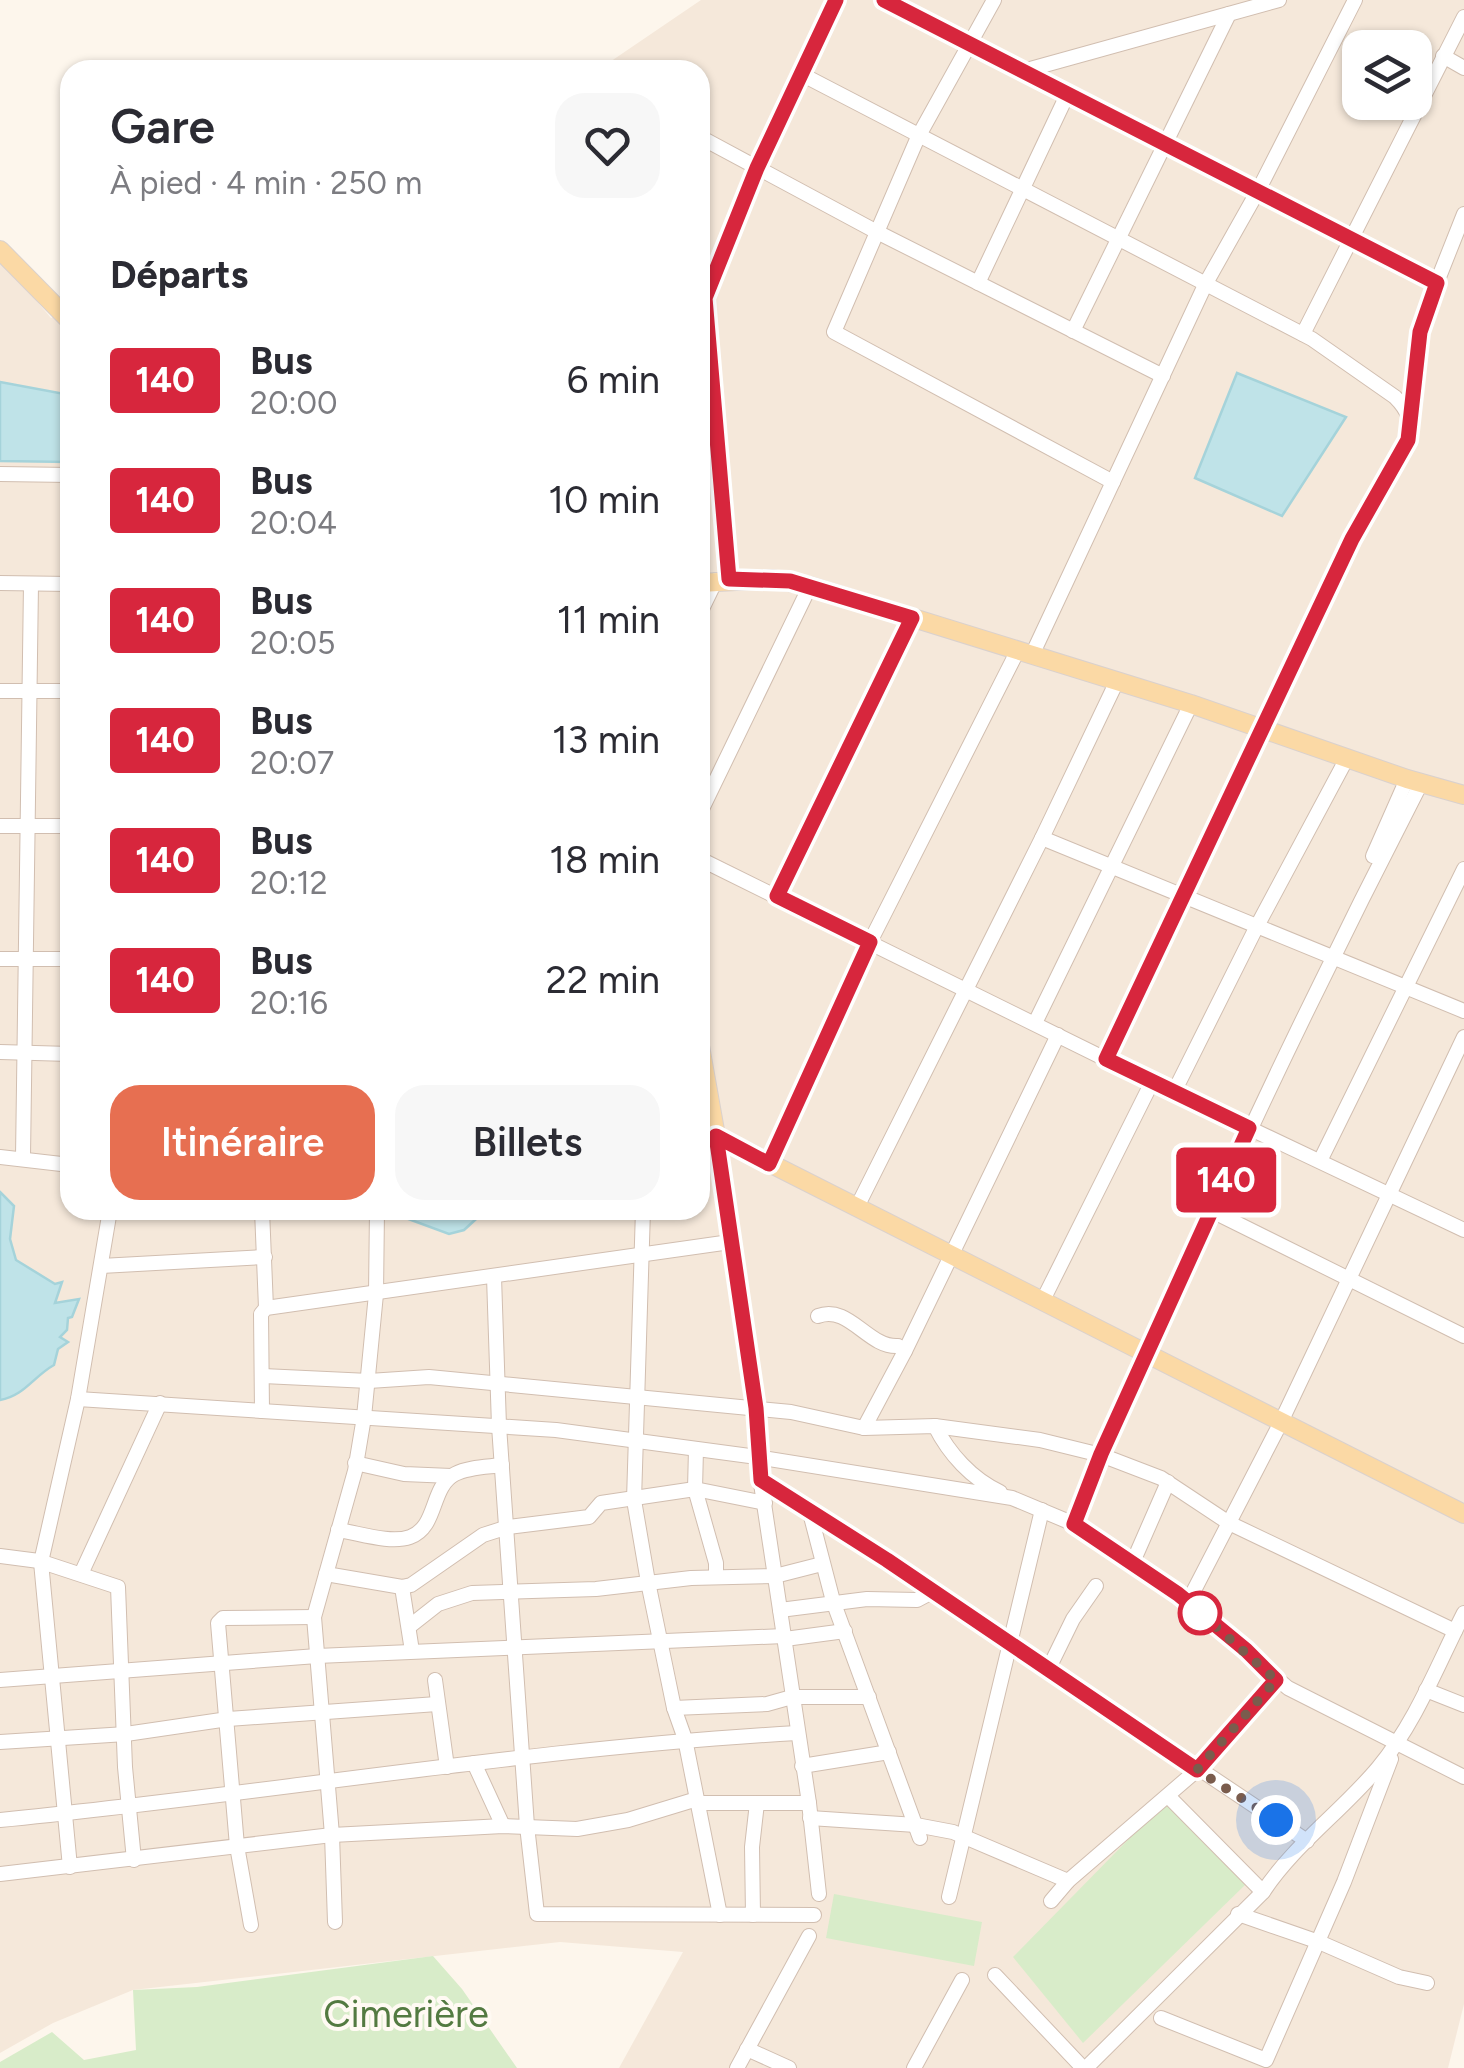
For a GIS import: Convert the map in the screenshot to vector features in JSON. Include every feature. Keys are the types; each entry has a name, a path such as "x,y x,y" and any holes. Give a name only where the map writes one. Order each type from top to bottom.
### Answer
{"main road":[{"path":"0,250 60,311"},
{"path":"715,581 772,579 810,586 1191,704 1464,795"},
{"path":"710,1102 716,1136 1464,1514"}],"street":[{"path":"710,286 757,168 836,0"},
{"path":"884,0 907,5 970,44 1437,283"},
{"path":"994,0 918,137 834,332 1113,482"},
{"path":"1023,71 1279,0"},
{"path":"769,1164 870,942 1113,482 1206,283 1259,189 1355,0"},
{"path":"1073,331 1229,14"},
{"path":"1303,334 1464,17"},
{"path":"1443,56 1464,68"},
{"path":"803,75 1303,334 1395,397 1406,408 1412,423"},
{"path":"978,284 1068,93"},
{"path":"710,142 877,232 1163,376"},
{"path":"1106,1059 1352,539 1408,440 1420,332 1464,214"},
{"path":"710,405 720,478 715,581"},
{"path":"0,474 60,475"},
{"path":"710,479 720,478"},
{"path":"0,583 60,584"},
{"path":"23,1157 31,584"},
{"path":"710,793 810,586"},
{"path":"777,896 912,618"},
{"path":"857,1207 1117,681"},
{"path":"0,691 60,691"},
{"path":"1034,1024 1191,704"},
{"path":"1174,1092 1347,758"},
{"path":"1352,906 1414,781"},
{"path":"1074,1524 1101,1454 1249,1128 1414,781"},
{"path":"0,826 60,826"},
{"path":"1042,838 1464,1011"},
{"path":"710,864 1152,1082 1464,1230"},
{"path":"1320,1161 1464,870"},
{"path":"0,959 60,959"},
{"path":"864,1428 1058,1035"},
{"path":"1188,1602 1280,1424 1464,1036"},
{"path":"0,1052 60,1054"},
{"path":"1042,1302 1152,1082"},
{"path":"716,1136 756,1408 757,1457 819,1894"},
{"path":"0,1157 60,1163"},
{"path":"1212,1212 1464,1336"},
{"path":"70,1868 41,1562 78,1399 108,1220"},
{"path":"262,1411 261,1314 266,1308 263,1220"},
{"path":"335,1922 314,1617 356,1463 370,1380 378,1220"},
{"path":"644,1220 634,1500 674,1708 686,1740 720,1914"},
{"path":"266,1308 730,1242"},
{"path":"100,1266 265,1257"},
{"path":"494,1277 498,1426 537,1914 814,1915"},
{"path":"818,1316 826,1312 840,1316 888,1347 898,1346 905,1351"},
{"path":"263,1376 370,1380 429,1376 791,1412 864,1428 935,1426 1040,1440 1101,1454 1168,1482 1229,1523 1454,1631"},
{"path":"78,1399 498,1426 757,1457 1012,1498"},
{"path":"81,1574 160,1404"},
{"path":"935,1426 947,1449 988,1486 1074,1524 1132,1562 1188,1602 1276,1680 1464,1777"},
{"path":"696,1449 694,1490 716,1563 716,1577"},
{"path":"356,1463 404,1474 452,1476 502,1465"},
{"path":"338,1530 393,1538 414,1536 426,1526 443,1484 452,1476"},
{"path":"761,1480 934,1591 1307,1842"},
{"path":"1132,1562 1168,1482"},
{"path":"326,1574 402,1587 411,1585 483,1534 589,1517 602,1504 694,1490 764,1502"},
{"path":"809,1509 833,1601 918,1831"},
{"path":"950,1897 1042,1510"},
{"path":"0,1556 41,1562 118,1588 134,1860"},
{"path":"410,1626 438,1604 472,1593 596,1590 648,1582 775,1576 822,1564"},
{"path":"1049,1668 1073,1619 1096,1586"},
{"path":"402,1587 412,1651"},
{"path":"780,1610 833,1601 917,1600 934,1591"},
{"path":"1161,2018 1266,2060 1319,1942 1396,1744 1464,1613"},
{"path":"250,1925 237,1846 218,1623 223,1618 314,1617"},
{"path":"0,1680 317,1656 845,1632"},
{"path":"435,1680 447,1767"},
{"path":"1051,1901 1068,1881 1197,1770 1276,1680"},
{"path":"1426,1690 1464,1706"},
{"path":"674,1708 767,1704 792,1698 870,1698"},
{"path":"0,1742 437,1704"},
{"path":"0,1820 522,1757 798,1733"},
{"path":"994,1975 1084,2068 1263,1892 1280,1867 1396,1744"},
{"path":"802,1766 889,1752"},
{"path":"474,1763 503,1826"},
{"path":"1168,1796 1263,1892"},
{"path":"0,1874 332,1835 503,1826 577,1829 698,1801 757,1803 918,1831 952,1832 1068,1881"},
{"path":"753,1915 752,1847 757,1803"},
{"path":"1238,1914 1319,1942 1399,1977 1427,1983"},
{"path":"737,2068 809,1936"},
{"path":"914,2068 962,1980"},
{"path":"747,2049 789,2068"}],"shaded area":[{"path":"701,0 1464,0 1464,2004 1448,2068 619,2068 683,1952 560,1942 133,1990 53,2023 0,2053 0,258 51,318 60,314 60,1220 710,1220 710,60 613,60"}],"green space":[{"path":"1166,1801 1245,1885 1083,2043 1013,1957"},
{"path":"834,1894 982,1922 974,1966 826,1938"},
{"name":"Cimerière","path":"433,1956 462,1989 517,2068 0,2068 0,2062 52,2032 84,2060 136,2050 133,1990 197,1987"}],"water":[{"path":"1237,373 1346,417 1282,516 1195,478"},
{"path":"0,382 60,393 60,462 0,461"},
{"path":"0,1192 14,1206 10,1239 16,1260 55,1284 62,1282 55,1303 79,1299 68,1318 67,1330 60,1337 68,1342 58,1349 54,1365 16,1394 0,1400"},
{"path":"411,1220 475,1220 464,1230 449,1234"}],"bus line":[{"name":"140","path":"710,286 757,168 836,0"},
{"name":"140","path":"710,360 729,579 790,581 912,618 777,896 870,942 769,1164 716,1136 756,1408 761,1480 887,1560 1197,1770 1276,1680 1178,1594 1074,1524 1101,1454 1249,1128 1106,1059 1352,539 1408,440 1422,320 1437,283 884,0"}],"route":[{"path":"1200,1613 1188,1602 1276,1680 1197,1770 1276,1820"}]}
